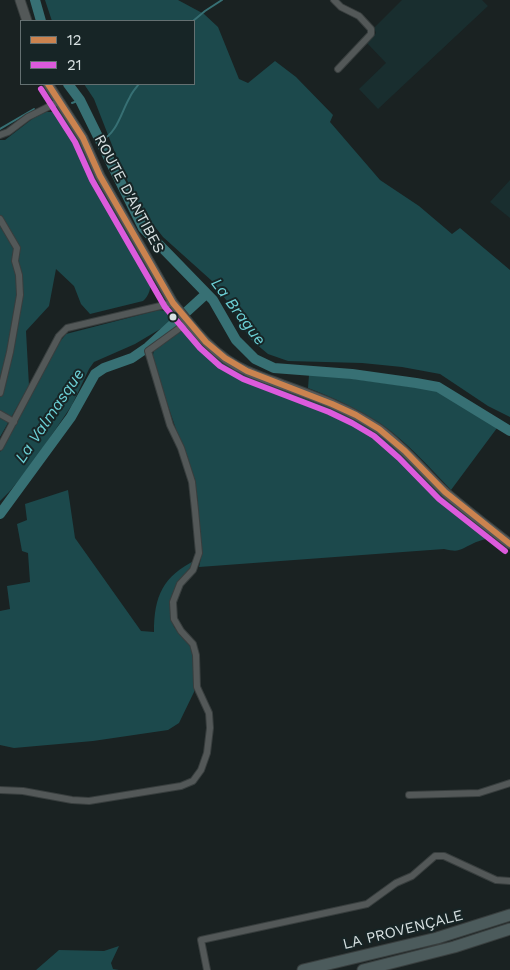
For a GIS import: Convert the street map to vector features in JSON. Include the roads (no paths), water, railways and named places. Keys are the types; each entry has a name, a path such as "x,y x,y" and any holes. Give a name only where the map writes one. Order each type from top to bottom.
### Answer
{"highway":[{"name":"LA PROVENÇALE","path":"303,970 438,938 510,915"},
{"name":"LA PROVENÇALE","path":"363,970 454,947 510,929"}],"street":[{"path":"20,0 27,20"},
{"path":"334,0 342,7 359,16 371,28 371,34 338,69"},
{"name":"ROUTE D'ANTIBES","path":"49,85 83,138 100,176 174,302 184,318 198,334 220,355 248,372 327,401 379,429 398,445 446,493 510,544"},
{"path":"0,134 8,132 28,117 60,101"},
{"path":"0,219 17,248 15,261 19,275 20,295 10,352 0,393"},
{"path":"0,447 59,336 67,328 174,302"},
{"path":"0,790 23,791 72,800 89,801 181,786 193,781 201,770 208,744 209,713 197,687 196,655 193,644 174,619 173,602 180,584 193,570 199,554 196,510 192,482 170,425 148,351 184,318"},
{"path":"0,414 14,422"},
{"path":"409,795 480,793 510,783"},
{"path":"207,970 201,940 367,904 396,883 412,876 435,856 444,856 496,880 510,881"}],"waterway":[{"name":"La Brague","path":"35,0 41,20"},
{"path":"194,20 222,0"},
{"name":"La Brague","path":"69,85 80,100 143,228 213,300 236,340 255,359 274,368 352,374 438,387 510,431"},
{"path":"101,141 115,127 131,95 138,85"},
{"path":"72,103 80,100"},
{"path":"0,129 34,109"},
{"name":"La Valmasque","path":"0,514 71,417 95,374 104,368 132,358 148,347 206,294"}]}
